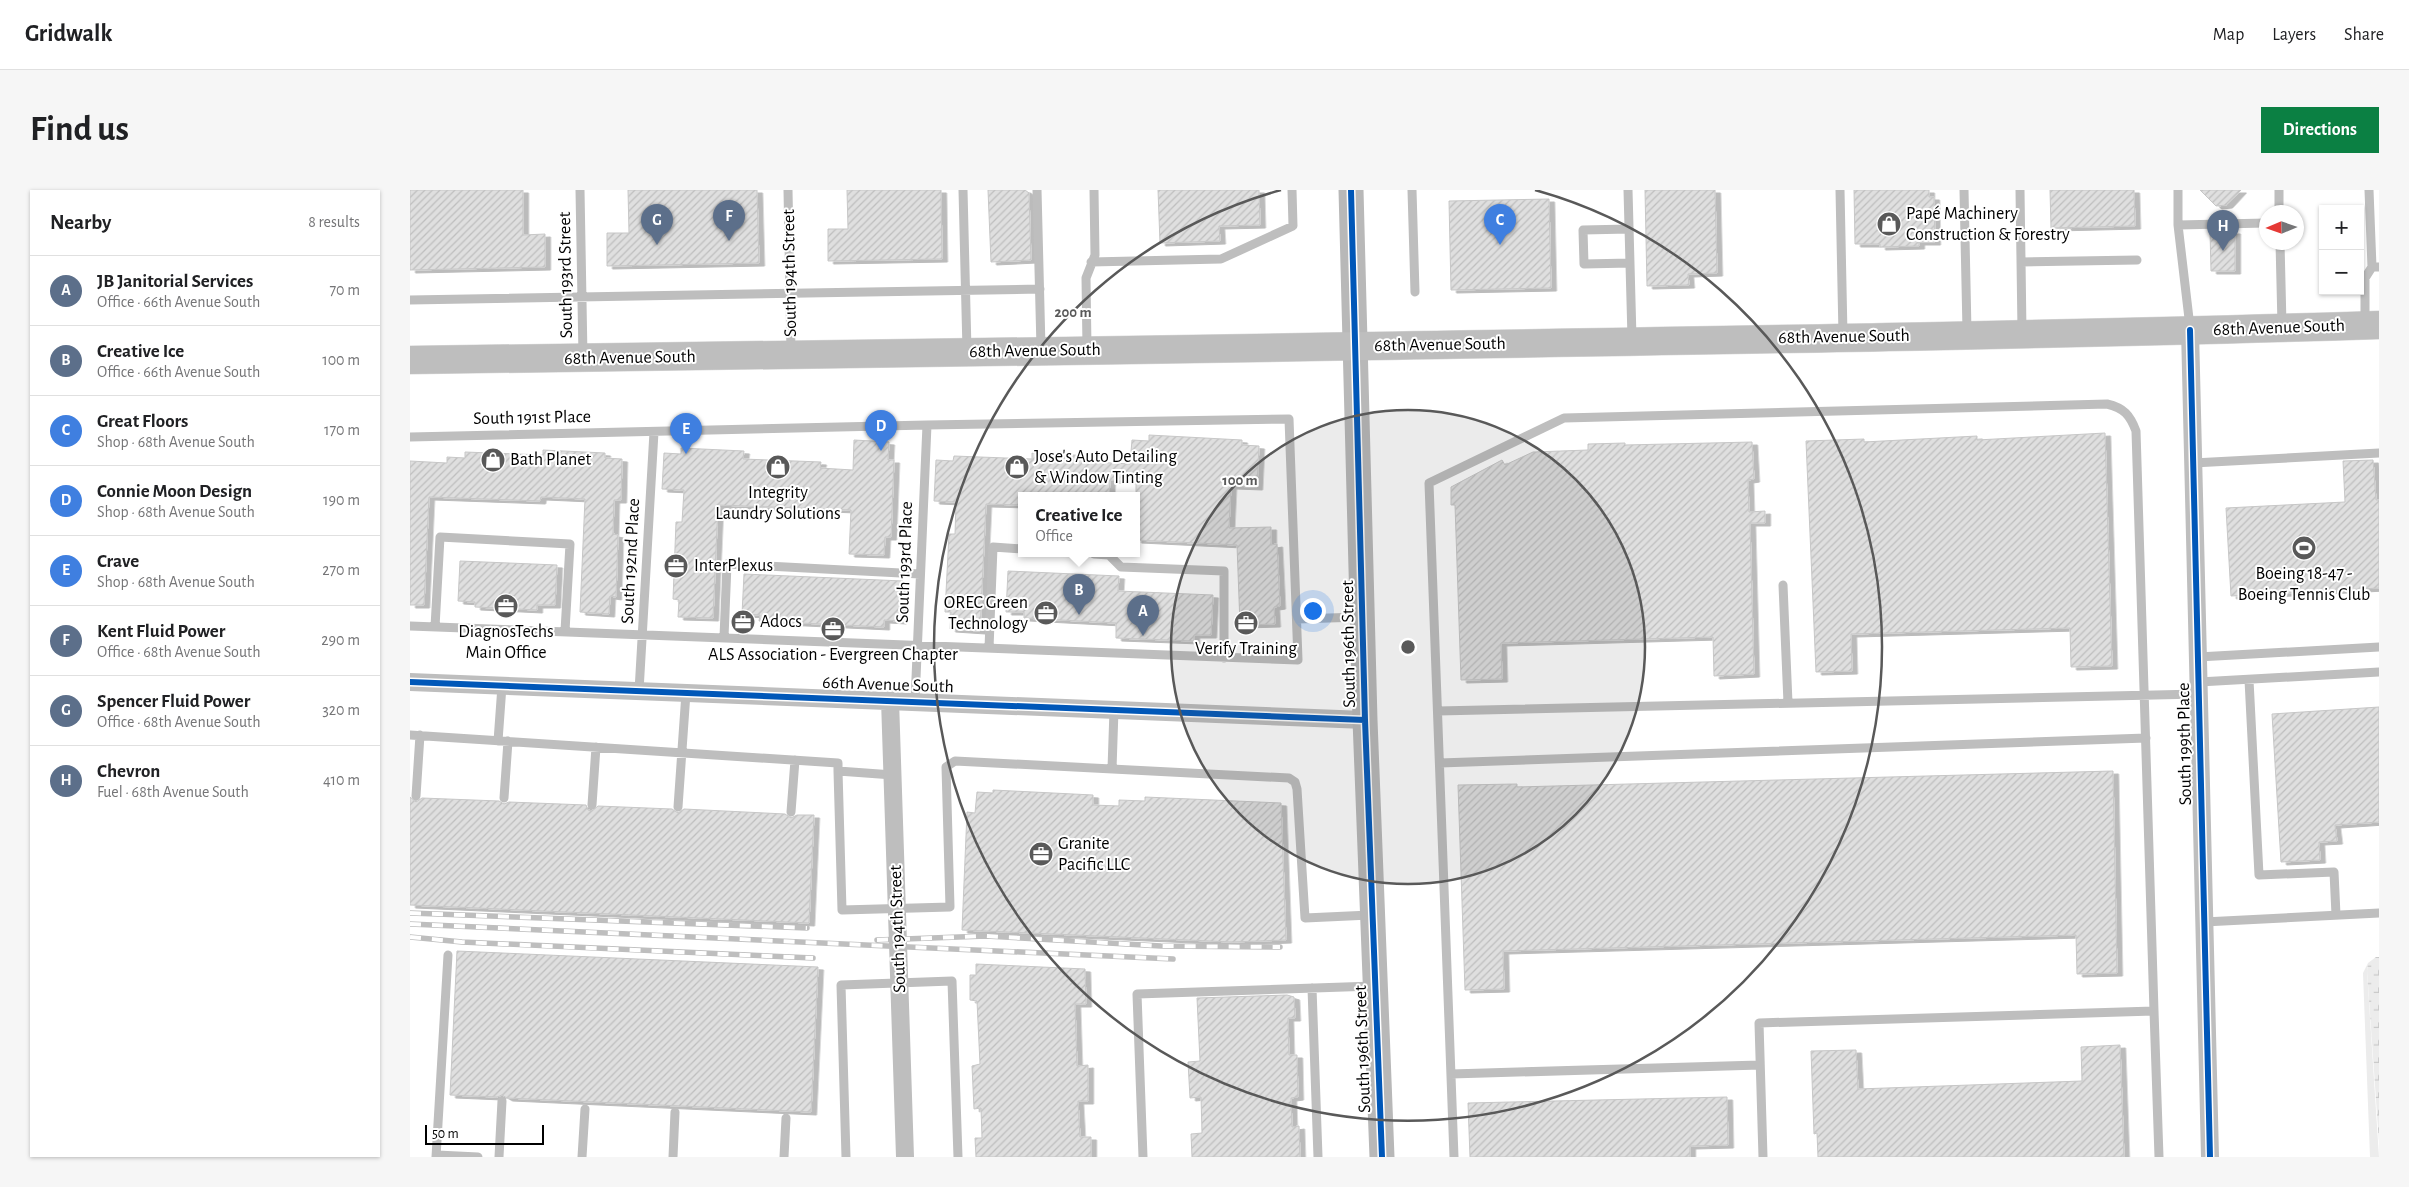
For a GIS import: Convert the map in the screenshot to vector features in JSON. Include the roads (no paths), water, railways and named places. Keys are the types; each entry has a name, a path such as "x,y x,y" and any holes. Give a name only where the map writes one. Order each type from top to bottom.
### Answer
{"main road":[{"name":"South 196th Street","path":"1351,190 1372,915 1382,1157"},
{"name":"68th Avenue South","path":"410,360 583,359 1357,346 2022,334 2372,325"}],"street":[{"name":"South 199th Place","path":"2190,330 2210,1157"},
{"name":"66th Avenue South","path":"410,682 1366,720"},
{"name":"South 194th Street","path":"890,700 905,1157"}],"lane":[{"name":"South 193rd Street","path":"580,190 583,359"},
{"name":"South 194th Street","path":"788,190 791,355"},
{"path":"963,190 967,352"},
{"path":"1038,190 1041,351"},
{"path":"1087,350 1086,278 1095,255 1094,190"},
{"path":"1091,262 1221,259 1293,226 1292,190"},
{"path":"1412,190 1415,292"},
{"path":"1628,190 1632,341"},
{"path":"1840,190 1843,337"},
{"path":"1964,190 1967,334"},
{"path":"2020,190 2022,334"},
{"path":"2178,190 2178,225 2190,330"},
{"path":"2278,190 2279,205"},
{"path":"2369,190 2375,267 2365,278 2372,325"},
{"path":"2178,225 2259,223"},
{"path":"1629,229 1583,230 1584,264 1630,263"},
{"path":"2280,250 2282,328"},
{"path":"2021,262 2137,260"},
{"path":"410,300 1040,289"},
{"path":"1454,1157 1429,483 1564,418 2108,404 2120,407 2126,412 2131,417 2136,431 2158,1157"},
{"name":"South 191st Place","path":"410,437 1289,419 1297,619"},
{"name":"South 193rd Place","path":"915,701 927,425"},
{"name":"South 192nd Place","path":"639,691 654,432"},
{"path":"2193,463 2379,453"},
{"path":"435,627 440,537 570,544 565,631"},
{"path":"989,648 993,547 1018,549"},
{"path":"1110,557 1121,567 1224,571 1224,658"},
{"path":"724,637 727,564 920,574"},
{"path":"1783,585 1788,703"},
{"path":"410,626 1298,660 1297,619 1363,617"},
{"path":"2198,657 2379,647"},
{"path":"1438,712 2144,695 2249,680 2379,672"},
{"path":"2249,680 2259,875 2334,872 2336,915"},
{"path":"498,740 502,686"},
{"path":"678,807 686,692"},
{"path":"1112,769 1114,710"},
{"path":"410,734 838,763 842,910 950,907 946,767 955,761 1289,778 1295,782 1297,789 1305,918 1372,915"},
{"path":"416,796 420,735"},
{"path":"1440,763 2146,738"},
{"path":"504,798 508,741"},
{"path":"592,805 596,747"},
{"path":"792,812 795,760"},
{"path":"838,772 893,775"},
{"path":"2204,922 2379,912"},
{"path":"448,955 436,1156 478,1157"},
{"path":"846,1157 841,985 952,981 958,1157"},
{"path":"1143,1157 1137,994 1375,986"},
{"path":"1312,988 1318,1157"},
{"path":"1763,1157 1759,1023 2154,1012"},
{"path":"1451,1074 1760,1065"},
{"path":"499,1157 502,1101"},
{"path":"582,1157 585,1109"},
{"path":"672,1157 675,1112"},
{"path":"784,1157 786,1118"}],"railway":[{"path":"410,913 807,928"},
{"path":"410,924 1173,959"},
{"path":"877,940 986,936 1161,946 1280,947"},
{"path":"410,937 462,942 813,958"}],"place":[{"name":"Papé Machinery Construction & Forestry","path":"1889,224"},
{"name":"Kent Fluid Power","path":"729,241"},
{"name":"Spencer Fluid Power","path":"657,245"},
{"name":"Great Floors","path":"1500,245"},
{"name":"Chevron","path":"2223,251"},
{"name":"Connie Moon Design","path":"881,451"},
{"name":"Crave","path":"686,454"},
{"name":"Bath Planet","path":"493,460"},
{"name":"Integrity Laundry Solutions","path":"778,467"},
{"name":"Jose's Auto Detailing & Window Tinting","path":"1017,467"},
{"name":"Boeing 18-47 - Boeing Tennis Club","path":"2304,548"},
{"name":"InterPlexus","path":"676,566"},
{"name":"DiagnosTechs Main Office","path":"506,606"},
{"name":"OREC Green Technology","path":"1046,613"},
{"name":"Creative Ice","path":"1079,615"},
{"name":"Adocs","path":"743,622"},
{"name":"Verify Training","path":"1246,623"},
{"name":"ALS Association - Evergreen Chapter","path":"833,629"},
{"name":"JB Janitorial Services","path":"1143,636"},
{"name":"Granite Pacific LLC","path":"1041,854"}]}
